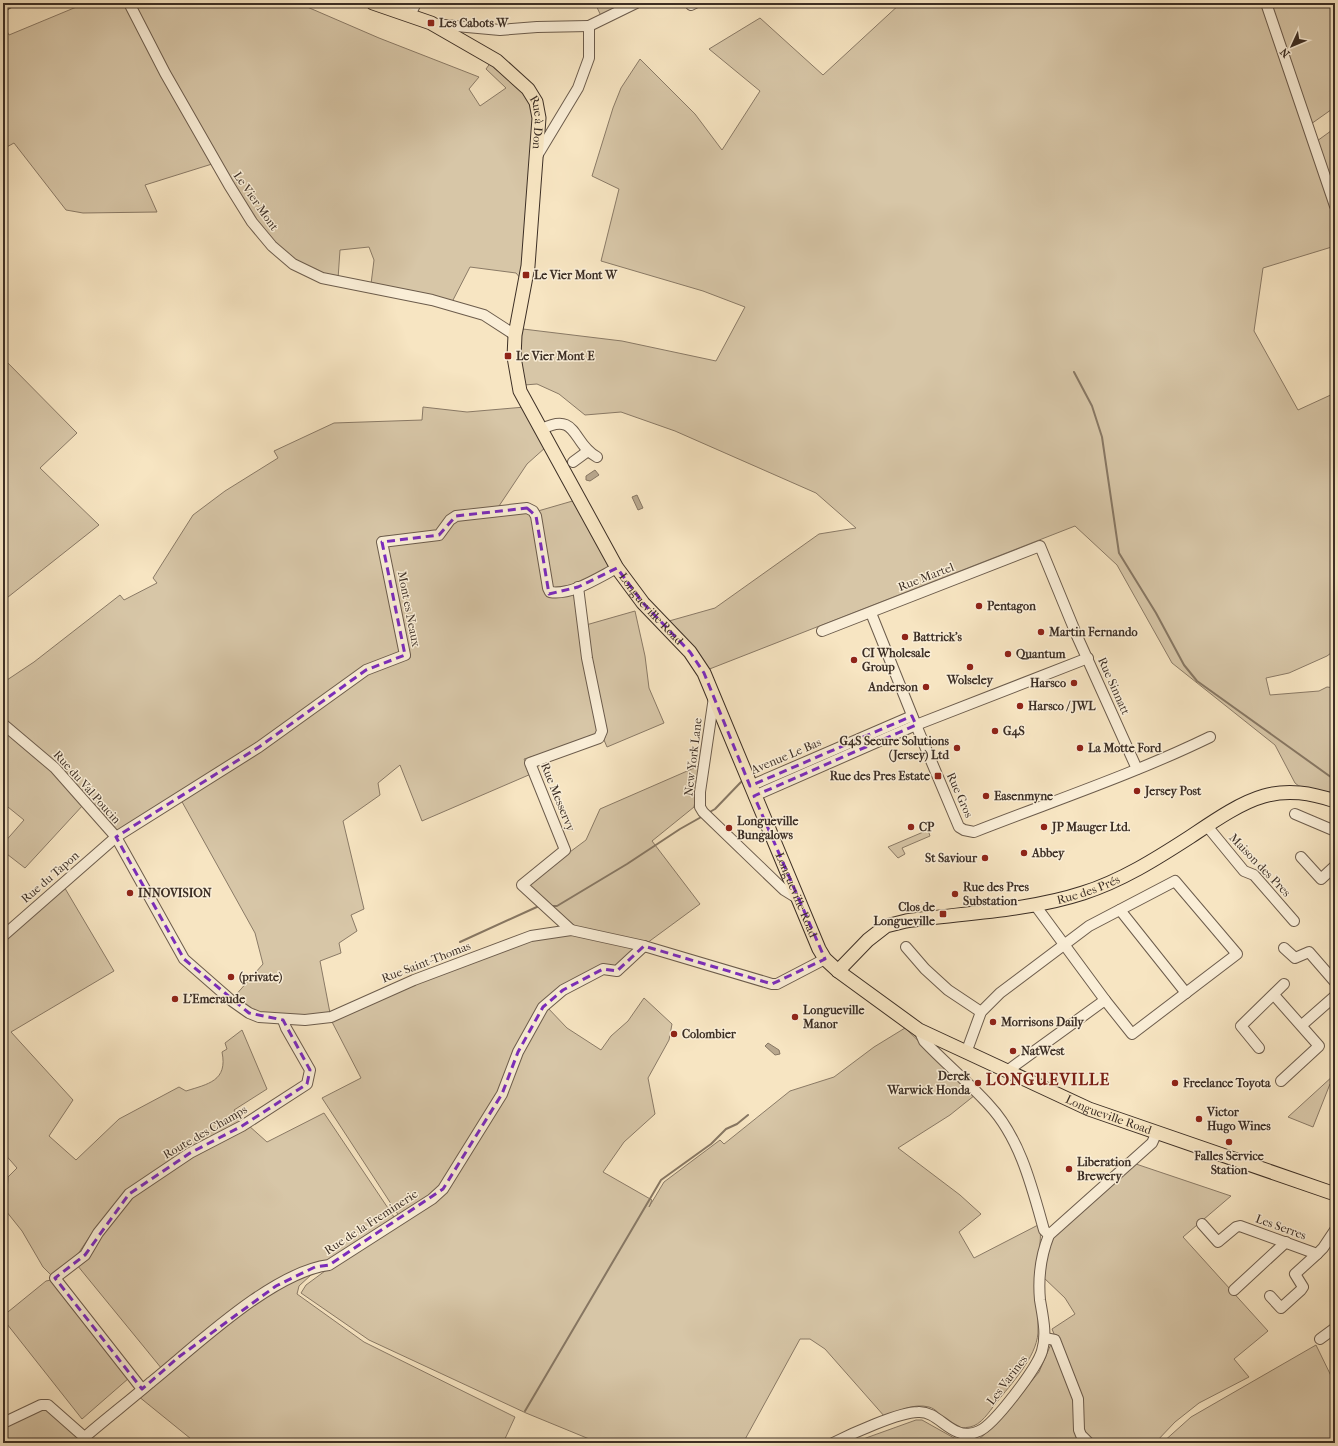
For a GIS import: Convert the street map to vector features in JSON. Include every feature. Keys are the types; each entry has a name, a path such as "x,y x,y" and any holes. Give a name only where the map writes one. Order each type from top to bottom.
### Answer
{"main road":[{"name":"Rue à Don","path":"373,3 410,15 431,24 497,61 528,89 536,102 539,118 528,266 515,335"},
{"name":"Longueville Road","path":"515,335 514,357 520,390 617,568 643,603 690,652 704,673 797,898 819,949 825,959 838,971 919,1030 1007,1072 1089,1109 1335,1194"},
{"name":"Rue des Prés","path":"838,971 868,940 886,926 906,921 1035,905 1082,894 1120,879 1253,800 1269,795 1300,792 1335,801"}],"street":[{"path":"3,6 8,3"},
{"name":"Le Vier Mont","path":"129,3 165,73 228,185 252,222 272,246 293,264 322,278 432,300 484,315 515,335"},
{"path":"410,15 416,3"},
{"path":"431,24 500,30 537,27 589,26 636,3"},
{"path":"690,3 691,5 695,3"},
{"path":"1266,3 1335,206"},
{"path":"537,156 578,88 589,58 589,26"},
{"path":"542,429 559,423 568,425 588,451 597,457"},
{"path":"573,462 588,451"},
{"name":"Mont es Neaux","path":"116,837 259,747 366,670 405,655 382,542 438,534 450,520 456,516 527,508 533,511 536,516 545,574 550,592 555,593 578,587 617,568"},
{"name":"Rue Martel","path":"822,631 1040,546"},
{"name":"Rue Sinnatt","path":"1040,546 1137,769"},
{"name":"Rue Messervy","path":"571,930 522,885 565,850 530,763 599,738 602,731 588,658 578,587"},
{"name":"Rue Gros","path":"870,613 957,821 964,830 974,832 1137,769"},
{"name":"Avenue Le Bas","path":"752,791 914,721 1088,658"},
{"name":"New York Lane","path":"714,696 700,792 700,807 703,812 784,890 797,898"},
{"name":"Rue du Val Poucin","path":"3,724 55,768 116,837"},
{"path":"1137,769 1189,748 1210,737"},
{"path":"1294,814 1335,831"},
{"name":"Maison des Pres","path":"1207,826 1244,871 1254,875 1294,921"},
{"name":"Rue du Tapon","path":"3,936 116,837"},
{"name":"Rue Saint-Thomas","path":"116,837 184,959 209,982 249,1013 259,1017 283,1020 331,1017 414,980 531,936 571,930 644,946 772,984 777,984 825,959"},
{"path":"1301,857 1321,879 1335,866"},
{"path":"966,1053 981,1012 1000,993 1063,944 1089,926 1175,881 1237,954 1132,1034 1105,1000 1063,944 1035,905"},
{"path":"1120,910 1186,994"},
{"name":"Rue de la Freminerie","path":"3,1423 41,1405 48,1405 82,1435 86,1436 186,1352 276,1286 315,1267 329,1265 443,1189 502,1094 518,1052 543,1007 563,990 603,969 617,970 644,946"},
{"path":"906,947 948,990 981,1012"},
{"path":"1284,948 1295,958 1309,952 1335,982"},
{"path":"1259,1048 1241,1026 1284,984"},
{"path":"1274,995 1320,1046 1281,1081"},
{"path":"1302,1025 1335,996"},
{"path":"1007,1072 1105,1000"},
{"name":"Route des Champs","path":"142,1389 55,1278 85,1255 98,1233 129,1194 190,1153 242,1126 307,1084 310,1070 283,1020"},
{"path":"919,1030 924,1041 990,1105 1006,1126 1022,1157 1044,1230 1049,1235"},
{"name":"Les Varines","path":"833,1443 848,1435 892,1419 918,1412 927,1413 958,1432 970,1434 979,1431 990,1424 1038,1362 1045,1338 1039,1278 1043,1250 1049,1235 1152,1143 1157,1132"},
{"name":"Les Serres","path":"1202,1224 1218,1242 1236,1227 1240,1226 1317,1254"},
{"name":"Les Serres","path":"1270,1296 1281,1308 1301,1290 1303,1287 1302,1282 1296,1274 1324,1248 1334,1231"},
{"path":"1234,1290 1286,1242"},
{"path":"1320,1339 1335,1328"},
{"path":"1045,1338 1055,1340 1078,1399 1079,1430 1081,1435 1089,1443"}],"highlighted area":[{"path":"527,508 536,516 549,594 578,587 617,568 643,603 690,652 704,673 750,786 912,716 916,725 754,796 825,959 772,984 644,946 617,971 603,969 563,990 543,1007 518,1052 502,1094 443,1189 329,1265 315,1267 276,1286 180,1356 142,1389 55,1278 85,1255 129,1194 190,1153 242,1126 307,1084 310,1070 283,1020 249,1013 184,959 116,837 259,747 366,670 405,655 382,542 439,535 456,516"}],"shaded area":[{"path":"86,3 126,3 212,164 145,185 157,212 83,213 66,210 14,143 3,149 3,24 9,35"},
{"path":"132,3 298,3 379,38 479,77 469,89 480,106 506,88 486,69 491,62 529,98 534,116 521,279 516,273 470,267 452,302 371,284 374,260 369,247 340,250 338,279 306,268 275,244 254,218 173,80"},
{"path":"595,3 628,3 601,16"},
{"path":"901,3 1262,3 1335,218 1335,246 1263,268 1254,331 1298,410 1335,393 1335,650 1327,656 1289,673 1266,678 1270,695 1319,691 1327,687 1335,688 1334,791 1313,791 1303,788 1295,783 1275,745 1172,663 1117,565 1075,526 707,670 691,644 669,621 715,608 819,534 856,528 816,493 675,431 621,412 585,415 559,394 537,384 524,385 519,348 520,334 523,329 622,341 716,361 745,307 703,291 601,261 619,189 592,176 613,108 621,88 640,59 695,114 722,150 760,91 709,49 760,18 823,75"},
{"path":"1271,3 1335,3 1335,107 1311,124"},
{"path":"1335,128 1335,198 1317,141"},
{"path":"3,358 77,433 40,468 99,525 3,601"},
{"path":"423,407 467,412 525,407 546,447 527,464 497,509 457,512 437,531 379,537 401,653 117,833 52,759 3,718 3,692 7,680 34,662 120,595 124,600 157,583 153,578 193,515 225,491 278,458 274,451 334,423 422,420"},
{"path":"595,470 599,475 590,481 586,480 586,476"},
{"path":"637,495 643,508 638,510 632,497"},
{"path":"576,500 611,567 578,584 551,588 538,511"},
{"path":"525,512 533,516 547,595 574,591 599,731 595,738 524,759 531,774 422,821 400,765 378,783 380,795 343,821 364,909 351,915 357,931 339,943 341,953 320,961 330,1013 303,1016 274,1016 265,1015 252,1010 234,997 263,964 255,933 181,800 367,672 410,658 386,544 444,537 456,520"},
{"path":"635,611 645,656 649,688 664,723 607,747 604,740 606,734 586,625"},
{"path":"3,728 43,761 84,804 25,868 3,851 3,844 24,820 3,803"},
{"path":"701,765 694,807 652,841 700,904 647,943 576,927 527,884 586,840 600,809"},
{"path":"928,830 930,836 902,848 905,854 898,858 888,847"},
{"path":"63,885 114,971 11,1032 73,1100 49,1136 76,1160 119,1119 179,1087 186,1091 214,1080 222,1069 222,1052 227,1049 225,1043 242,1030 267,1089 234,1110 242,1123 125,1194 92,1233 78,1254 52,1276 43,1267 22,1231 6,1211 8,1177 17,1168 3,1152 3,941"},
{"path":"574,934 639,949 619,967 604,966 541,1007 500,1090 442,1186 399,1216 322,1098 361,1078 331,1020 410,984 535,939"},
{"path":"644,998 672,1024 669,1040 648,1078 655,1114 624,1142 603,1172 652,1200 649,1207 664,1182 720,1140 724,1144 790,1091 834,1077 874,1047 905,1028 975,1095 950,1115 898,1148 960,1195 981,1214 959,1232 974,1258 1040,1224 1040,1245 1036,1281 1038,1333 1033,1352 1022,1370 988,1414 978,1424 970,1427 954,1427 934,1409 923,1406 906,1408 885,1417 825,1349 810,1339 800,1339 743,1443 599,1443 526,1413 369,1340 301,1293 306,1285 325,1271 438,1199 547,1007 567,1028 601,1050 611,1036 628,1021"},
{"path":"768,1043 779,1050 780,1054 775,1055 765,1046"},
{"path":"1334,1075 1335,1086 1330,1084 1313,1127 1288,1117"},
{"path":"324,1113 396,1220 327,1262 309,1267 162,1369 77,1265 130,1198 174,1167 248,1125 267,1142"},
{"path":"1133,1163 1231,1196 1183,1237 1268,1331 1234,1359 1249,1377 1199,1403 1175,1422 1155,1443 1093,1443 1083,1432 1081,1400 1052,1329 1075,1314 1065,1298 1043,1277 1051,1240"},
{"path":"312,1274 299,1286 297,1294 364,1342 515,1417 503,1443 196,1443 138,1396 182,1357 284,1283"},
{"path":"51,1280 129,1378 82,1419 3,1319 3,1316 46,1281"},
{"path":"1051,1344 1075,1400 1086,1443 965,1443 977,1441 996,1424 1039,1372"},
{"path":"1316,1345 1335,1384 1335,1443 1162,1443 1191,1417"},
{"path":"46,1408 85,1443 3,1443 3,1425"},
{"path":"916,1420 922,1420 963,1443 852,1443"}],"waterway":[{"path":"1074,372 1092,406 1102,437 1119,553 1156,613 1184,665 1197,681 1335,780"},
{"path":"708,813 715,809 741,782"},
{"path":"551,906 557,906 703,816"},
{"path":"460,942 539,906"},
{"path":"525,1411 661,1180 711,1144 726,1129 737,1124 748,1115"}],"place":[{"name":"Les Cabots W","path":"431,23"},
{"name":"Le Vier Mont W","path":"526,275"},
{"name":"Le Vier Mont E","path":"508,356"},
{"name":"Pentagon","path":"979,606"},
{"name":"Martin Fernando","path":"1041,632"},
{"name":"Battrick's","path":"905,637"},
{"name":"Quantum","path":"1008,654"},
{"name":"CI Wholesale Group","path":"854,660"},
{"name":"Wolseley","path":"970,667"},
{"name":"Harsco","path":"1074,683"},
{"name":"Anderson","path":"926,687"},
{"name":"Harsco / JWL","path":"1020,706"},
{"name":"G4S","path":"995,731"},
{"name":"G4S Secure Solutions (Jersey) Ltd","path":"957,748"},
{"name":"La Motte Ford","path":"1080,748"},
{"name":"Rue des Pres Estate","path":"938,776"},
{"name":"Jersey Post","path":"1137,791"},
{"name":"Easenmyne","path":"986,796"},
{"name":"CP","path":"911,827"},
{"name":"JP Mauger Ltd.","path":"1044,827"},
{"name":"Longueville Bungalows","path":"729,828"},
{"name":"Abbey","path":"1024,853"},
{"name":"St Saviour","path":"985,858"},
{"name":"INNOVISION","path":"130,893"},
{"name":"Rue des Pres Substation","path":"955,894"},
{"name":"Clos de Longueville","path":"943,914"},
{"name":"(private)","path":"231,977"},
{"name":"L’Emeraude","path":"175,999"},
{"name":"Longueville Manor","path":"795,1017"},
{"name":"Morrisons Daily","path":"993,1022"},
{"name":"Colombier","path":"674,1034"},
{"name":"NatWest","path":"1013,1051"},
{"name":"Derek Warwick Honda","path":"978,1083"},
{"name":"Freelance Toyota","path":"1175,1083"},
{"name":"Victor Hugo Wines","path":"1199,1119"},
{"name":"Falles Service Station","path":"1229,1142"},
{"name":"Liberation Brewery","path":"1069,1169"}],"district":[{"name":"LONGUEVILLE","path":"1048,1079"}]}
